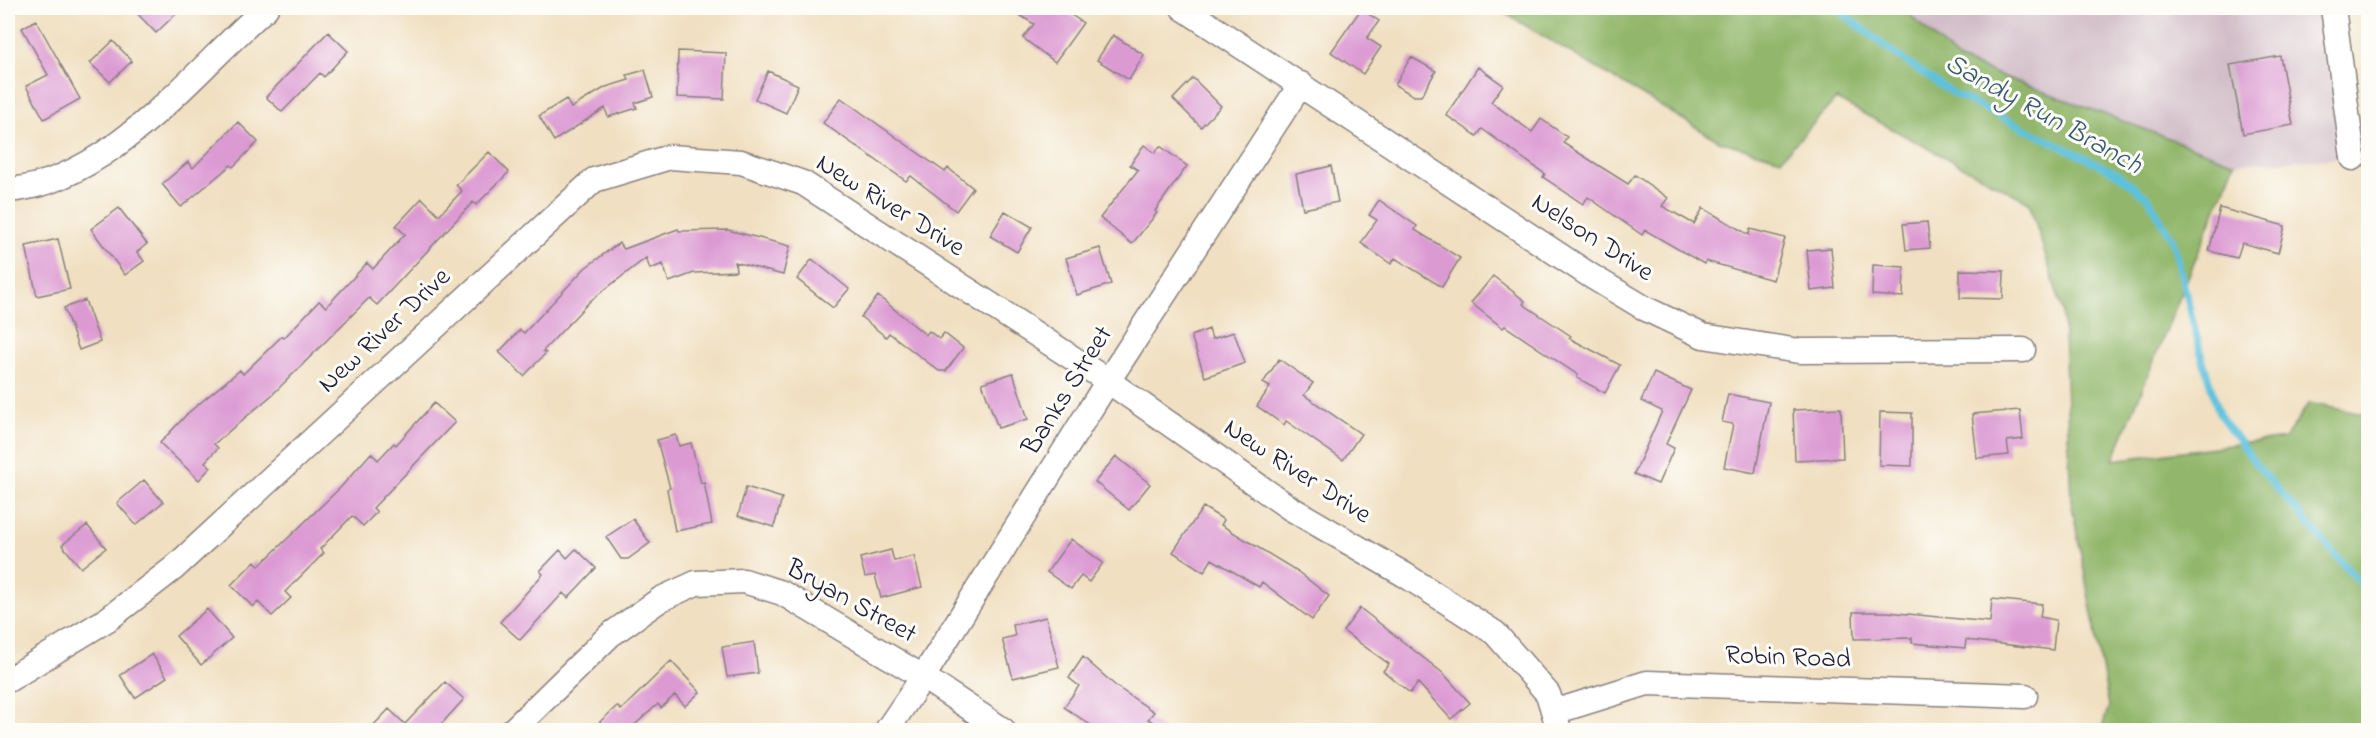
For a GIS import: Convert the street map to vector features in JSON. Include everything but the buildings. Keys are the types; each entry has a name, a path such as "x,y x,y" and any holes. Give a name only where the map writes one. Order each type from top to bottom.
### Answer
{"street":[{"path":"8,190 70,175 133,133 266,8"},
{"name":"Nelson Drive","path":"1183,8 1591,276 1646,309 1703,336 1799,351 2024,350"},
{"path":"2333,8 2353,158"},
{"name":"Banks Street","path":"886,730 923,677 1108,381 1301,84"},
{"name":"New River Drive","path":"8,680 108,619 174,568 594,180 670,157 741,162 803,183 1108,381 1290,508 1405,575 1495,633 1548,694 1556,721"},
{"name":"Bryan Street","path":"513,730 610,635 661,598 696,583 744,581 782,592 923,677 1003,730"},
{"name":"Robin Road","path":"1556,721 1647,683 2025,696"}],"shaded area":[{"path":"1902,8 2333,8 2353,158 2235,163 1959,60"}],"green space":[{"path":"1496,8 1902,8 1959,60 2235,163 2113,460 2285,438 2309,403 2368,415 2368,730 2101,730 2109,706 2071,501 2063,312 2029,202 1836,99 1781,159 1719,141"}],"waterway":[{"name":"Sandy Run Branch","path":"1836,8 1895,54 1952,93 2118,174 2149,199 2173,241 2200,350 2219,414 2255,463 2368,592"}]}
